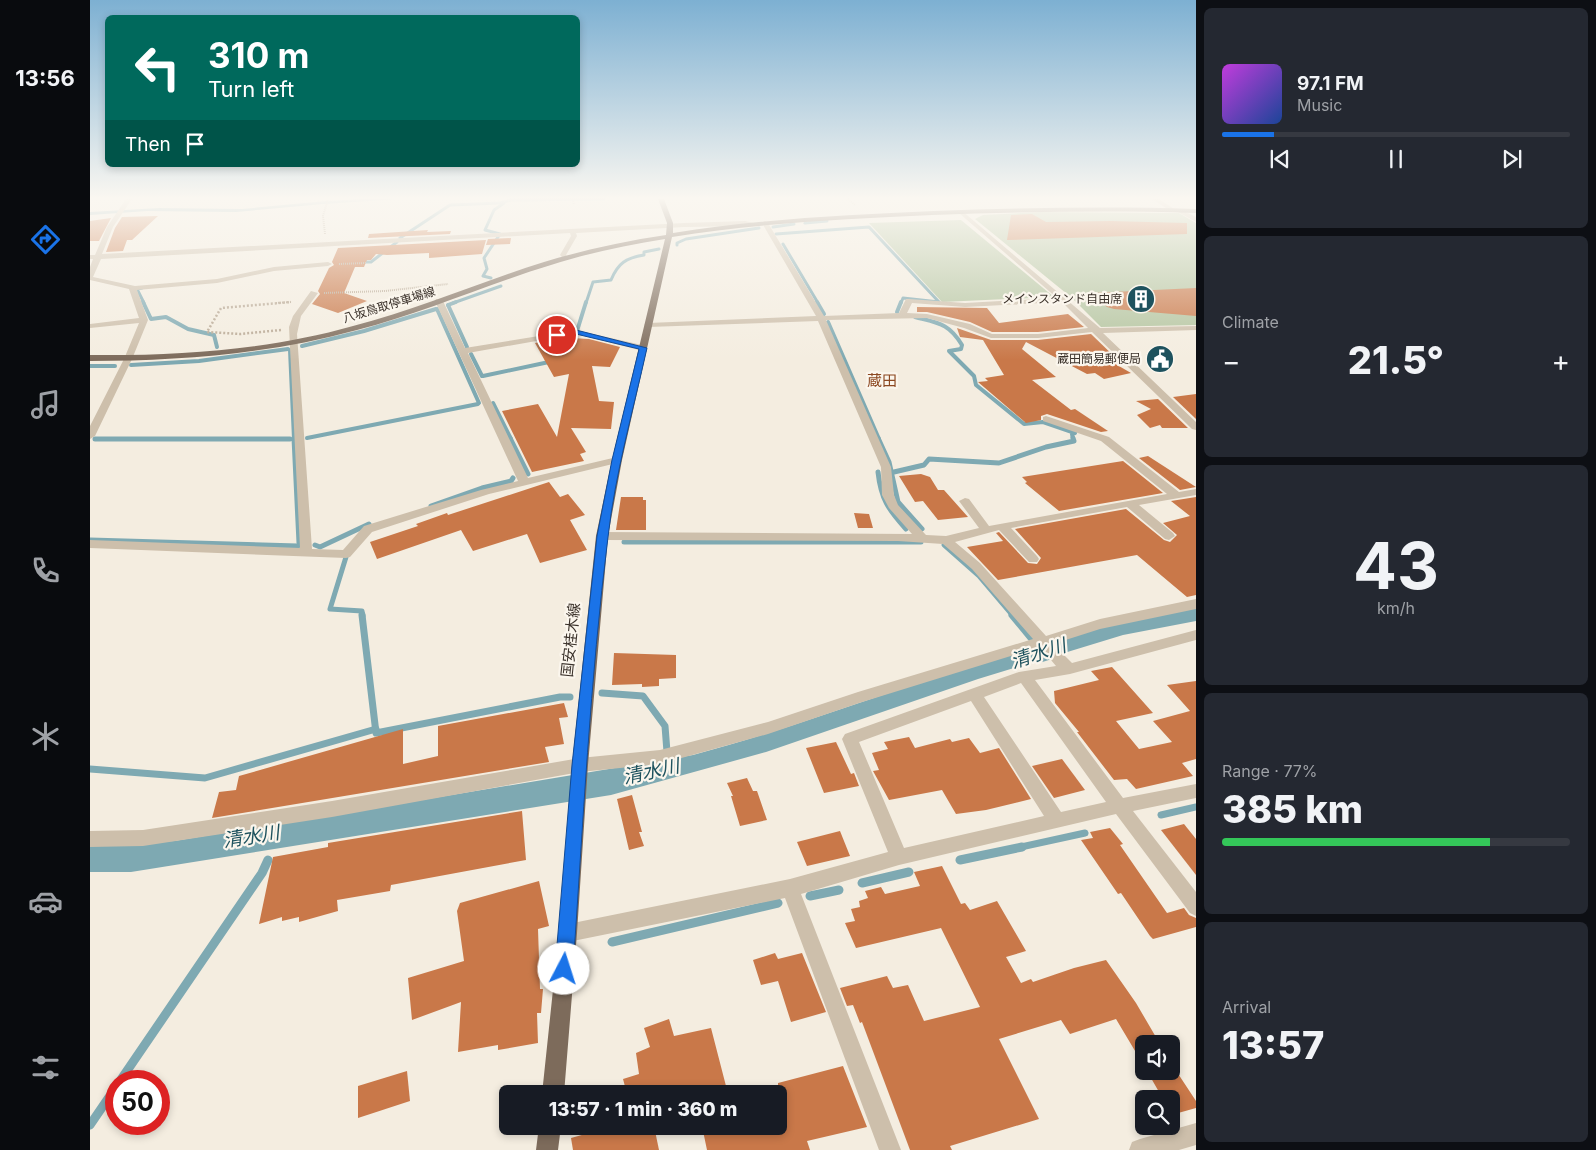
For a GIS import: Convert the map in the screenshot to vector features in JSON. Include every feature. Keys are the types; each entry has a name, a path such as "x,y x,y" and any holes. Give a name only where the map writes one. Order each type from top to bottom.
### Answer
{"main road":[{"name":"八坂鳥取停車場線","path":"90,358 128,359 232,352 294,342 356,328 586,253"},
{"name":"国安桂木線","path":"553,1085 568,933 576,801 602,536 617,460 664,253"},
{"path":"547,1150 549,1135"}],"street":[{"path":"170,253 93,257 90,277 132,288 217,281 274,269 328,264"},
{"path":"564,253 563,255 565,258"},
{"path":"782,253 821,318 886,467 888,495 892,506 921,537"},
{"path":"1009,253 1097,330 1196,427"},
{"path":"90,436 128,359 144,320 132,288"},
{"path":"306,552 294,342 291,329 293,322 311,297"},
{"path":"902,315 909,301 965,305 1064,300"},
{"path":"440,302 524,482"},
{"path":"648,325 902,315 927,316 967,326 991,336 1038,336 1097,330 1196,328"},
{"path":"90,326 144,320"},
{"path":"464,351 576,332 643,348"},
{"path":"1046,420 1105,439 1176,495"},
{"path":"90,544 346,554 368,529 524,482 617,460"},
{"path":"602,536 921,537 946,540 1002,526 1196,492"},
{"path":"965,502 986,530"},
{"path":"1128,504 1169,536"},
{"path":"1002,526 1033,559"},
{"path":"946,540 976,566 1070,669"},
{"path":"90,840 143,838 660,757 768,728 1042,640 1100,624 1196,604"},
{"path":"899,858 850,739 1024,676 1070,669 1196,635"},
{"path":"1024,676 1196,908"},
{"path":"974,694 1057,821"},
{"path":"568,933 790,888 899,858 1120,806 1196,791"},
{"path":"790,888 890,1150"},
{"path":"1140,1150 1196,1134"}],"path":[{"path":"328,264 366,263"},
{"path":"291,329 240,334 206,332 221,308 311,297 453,284"}],"green space":[{"path":"896,253 1000,253 1054,297 942,302"},
{"path":"1016,253 1196,253 1196,325 1101,327 1072,298"}],"water":[{"name":"清水川","path":"1196,608 1196,621 1123,635 1051,657 1052,659 1036,664 1034,662 978,679 766,752 611,795 131,872 90,872 90,845 174,841 693,755 790,726 981,662 1107,626"}],"building":[{"path":"336,253 482,253 429,258 429,253 376,254 371,260 367,260 364,267 355,267 344,293 367,301 338,313 312,304 320,294 318,291 329,268 334,265 332,262"},
{"name":"メインスタンド自由席","path":"1196,288 1196,316 1114,309 1107,307 1091,293"},
{"path":"917,307 987,308 999,323 1068,314 1084,327 1038,332 992,332 970,322 927,312 917,312"},
{"path":"957,328 991,340 1038,340 1091,334 1119,361 1112,362 1131,373 1104,379 1095,373 1087,374 1026,342 1022,349 1056,377 1032,380 1071,410 1075,409 1108,431 1101,432 1047,414 1041,416 1041,420 1026,423 978,382 988,381 985,378 1004,375 983,340 960,337"},
{"path":"571,338 589,339 620,347 610,367 592,366 599,401 614,402 611,429 571,428 586,452 580,454 584,461 532,472 502,411 538,404 557,437 569,374 554,377 535,343 551,340 559,354"},
{"path":"1196,394 1196,419 1173,397"},
{"path":"1158,399 1188,428 1162,428 1160,425 1150,428 1137,415 1151,409 1136,401"},
{"path":"1148,456 1196,487 1180,490 1139,458"},
{"path":"1123,461 1163,493 1059,511 1025,483 1027,482 1022,477"},
{"path":"921,474 930,477 938,490 944,490 968,517 938,520 923,501 915,502 899,476"},
{"path":"549,482 560,497 568,494 585,515 570,520 587,550 540,563 527,534 473,551 461,530 377,559 370,542 418,526 416,524 447,513 448,515"},
{"path":"621,497 643,497 643,500 646,500 646,530 616,530"},
{"path":"1196,497 1196,595 1187,597 1137,555 998,580 967,547 1003,541 996,533 999,532 1028,563 1037,564 1041,558 1015,529 1126,509 1164,540 1170,542 1177,535 1163,523 1190,516 1171,501"},
{"path":"854,513 869,514 873,528 858,528"},
{"path":"614,653 676,655 676,678 659,679 659,686 642,687 642,684 612,685"},
{"path":"1112,667 1153,713 1116,721 1139,749 1172,742 1153,721 1190,711 1167,685 1196,681 1196,759 1182,763 1193,776 1136,789 1127,779 1114,780 1055,703 1054,691 1099,680 1091,671"},
{"path":"564,703 568,717 559,718 564,744 545,747 549,762 212,818 219,792 236,790 239,776 403,729 403,764 438,756 438,726"},
{"path":"909,737 915,748 950,739 952,742 969,738 980,753 999,748 1031,799 986,810 956,814 942,790 889,800 873,771 879,770 872,753 888,749 884,742"},
{"path":"836,742 851,774 854,773 859,786 824,793 806,748"},
{"path":"1062,759 1085,790 1054,798 1032,766"},
{"path":"747,778 753,791 757,791 767,820 740,826 731,796 733,796 727,783"},
{"path":"632,795 642,832 639,832 644,846 629,850 617,799"},
{"path":"522,811 526,860 391,885 390,891 337,900 338,911 299,922 299,917 282,921 282,917 259,924 273,857 328,847 328,843"},
{"path":"1184,824 1196,839 1196,875 1161,830"},
{"path":"1110,828 1123,844 1120,845 1167,913 1184,908 1189,915 1196,918 1196,927 1153,939 1150,936 1121,893 1118,894 1081,840 1093,838 1090,832"},
{"path":"840,831 850,856 807,866 797,842"},
{"path":"942,866 961,904 965,903 970,910 997,901 1026,951 1006,957 1021,983 1031,979 1033,982 1074,968 1106,960 1136,1003 1155,1035 1135,1035 1135,1051 1116,1019 1070,1034 1061,1020 999,1039 1039,1119 950,1146 952,1150 910,1150 862,1022 860,1023 853,1005 847,1006 840,988 887,976 893,988 908,985 924,1021 980,1007 941,928 856,948 845,923 855,921 851,909 860,907 859,901 868,898 865,891 881,887 885,894 920,886 914,872"},
{"path":"539,881 549,926 538,929 540,989 543,989 541,1013 537,1013 538,1043 498,1050 498,1045 458,1052 461,1002 412,1020 408,978 464,961 457,911 460,903"},
{"path":"775,953 778,959 802,953 826,1012 791,1022 778,981 761,985 753,960"},
{"path":"669,1019 674,1036 711,1028 726,1085 625,1085 623,1079 639,1074 636,1053 650,1047 644,1028"},
{"path":"843,1066 867,1127 807,1141 810,1150 707,1150 704,1135 787,1135 787,1085 778,1085 778,1083"},
{"path":"407,1071 410,1101 358,1118 358,1086"},
{"path":"1180,1077 1196,1101 1196,1108 1180,1112 1180,1090 1158,1090 1152,1080 1180,1080"},
{"path":"582,1135 656,1135 659,1150 573,1150 571,1138"}],"waterway":[{"path":"361,262 371,262 383,253"},
{"path":"488,253 484,258 487,269 483,276 491,278"},
{"path":"586,303 593,282 611,280 623,262 644,255 644,253"},
{"path":"788,253 818,303"},
{"path":"893,253 939,302 903,298 901,303"},
{"path":"453,303 501,286"},
{"path":"142,288 137,289 144,303"},
{"path":"143,302 151,319 166,317 188,329 214,335 217,347"},
{"path":"456,302 448,305 467,347"},
{"path":"577,331 586,302"},
{"path":"817,302 824,314"},
{"path":"897,312 901,302"},
{"path":"302,346 364,331 436,309"},
{"path":"437,309 479,403"},
{"path":"915,317 942,325 952,332 962,345 961,349 949,351 974,376 976,385 1024,424 1043,422 1075,433 1072,434 1073,439"},
{"path":"828,322 879,439"},
{"path":"483,376 549,362 557,348 572,335"},
{"path":"131,365 199,361 288,349"},
{"path":"290,350 294,439"},
{"path":"471,354 482,376"},
{"path":"90,366 115,366"},
{"path":"493,403 511,439"},
{"path":"307,438 478,404"},
{"path":"294,438 299,543"},
{"path":"510,438 528,474"},
{"path":"878,438 889,462 898,502 922,529"},
{"path":"894,472 924,465 929,459 999,463 1046,447 1074,441 1073,438"},
{"path":"95,439 290,439"},
{"path":"878,472 883,497 894,515 906,529"},
{"path":"431,506 482,488 511,481 513,478"},
{"path":"315,545 320,547 369,524"},
{"path":"90,540 298,546"},
{"path":"624,542 921,542"},
{"path":"944,545 979,576 1013,616"},
{"path":"346,557 330,609 362,611 363,616"},
{"path":"362,615 376,729"},
{"name":"清水川","path":"1012,615 1031,638"},
{"name":"清水川","path":"602,693 643,696 665,726 667,752"},
{"path":"376,729 376,733 560,697 570,697"},
{"path":"90,769 205,778 376,729"},
{"path":"1161,815 1196,807"},
{"path":"1016,848 1085,833"},
{"path":"960,860 1022,847"},
{"path":"128,1070 262,873 268,860"},
{"path":"862,883 909,872"},
{"path":"810,896 839,890"},
{"path":"612,942 778,903"},
{"path":"90,1125 105,1103"}],"place":[{"name":"メインスタンド自由席","path":"1141,299"},
{"name":"蔵田簡易郵便局","path":"1160,359"}],"district":[{"name":"蔵田","path":"882,381"}],"route":[{"path":"557,335 576,332 643,348 617,460 602,536 575,820 564,969"}]}
